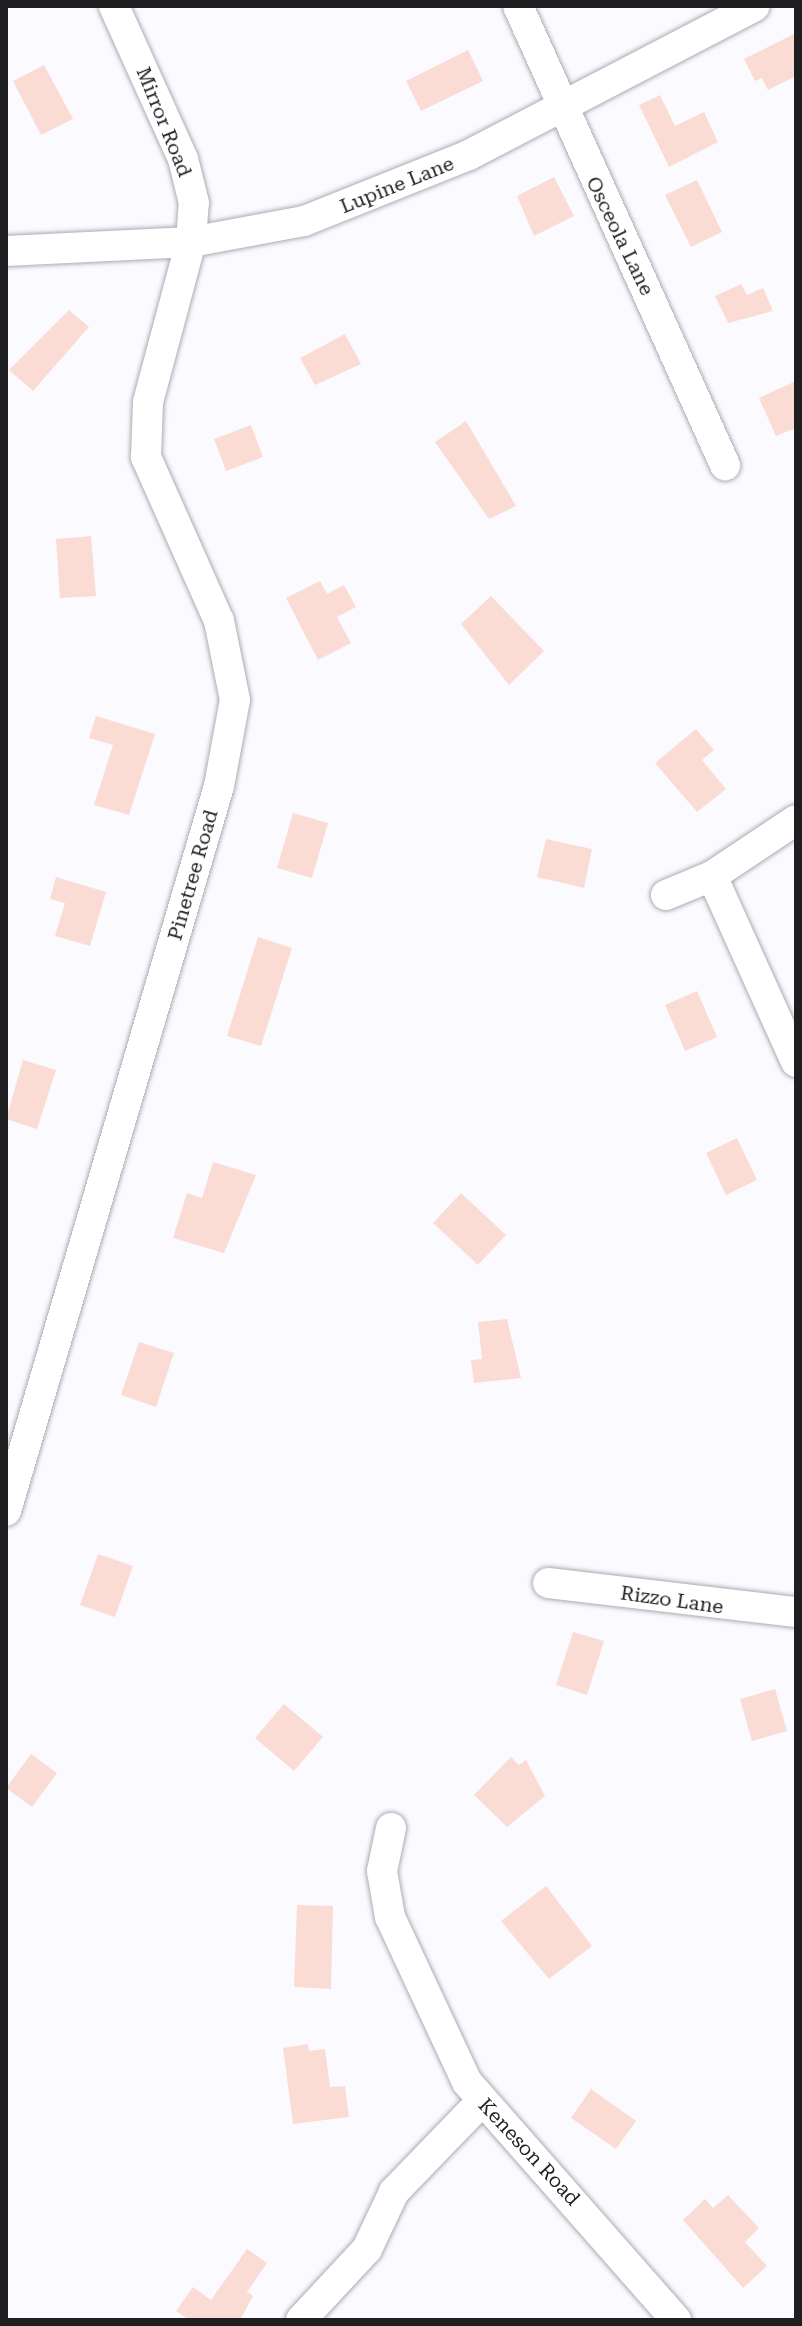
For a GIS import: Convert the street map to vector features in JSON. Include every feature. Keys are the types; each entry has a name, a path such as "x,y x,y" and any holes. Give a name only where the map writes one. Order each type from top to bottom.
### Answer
{"street":[{"name":"Mirror Road","path":"114,6 183,159 194,203 191,242"},
{"name":"Osceola Lane","path":"518,6 560,111 725,465"},
{"name":"Lupine Lane","path":"6,251 191,242 330,212 560,111 755,6"},
{"name":"Pinetree Road","path":"6,1511 232,727 228,647 146,457 148,402 191,242"},
{"path":"666,895 712,876 796,820"},
{"path":"712,876 796,1062"},
{"name":"Rizzo Lane","path":"548,1583 796,1612"},
{"name":"Keneson Road","path":"391,1828 382,1871 390,1917 480,2103 676,2320"},
{"path":"301,2320 367,2249 394,2192 480,2103"}],"building":[{"path":"796,33 796,76 768,90 762,78 755,81 744,59"},
{"path":"468,50 483,81 421,111 406,81"},
{"path":"44,65 73,119 41,135 13,81"},
{"path":"660,95 675,126 704,112 718,142 669,167 639,105"},
{"path":"554,177 574,216 534,236 517,196"},
{"path":"697,180 722,232 691,247 665,195"},
{"path":"741,284 747,295 763,288 773,311 728,323 715,296"},
{"path":"69,310 89,327 33,391 9,370"},
{"path":"345,334 361,364 315,385 300,358"},
{"path":"796,381 796,428 776,436 759,398"},
{"path":"466,421 516,506 489,519 435,442"},
{"path":"251,425 263,457 226,471 214,439"},
{"path":"91,536 96,596 60,598 56,539"},
{"path":"320,581 327,594 344,585 356,607 337,617 351,643 318,660 286,598"},
{"path":"491,596 544,651 509,685 461,624"},
{"path":"96,716 155,734 129,815 94,805 113,745 89,738"},
{"path":"696,729 714,750 702,760 726,789 697,812 655,763"},
{"path":"293,813 328,823 312,878 277,868"},
{"path":"546,839 592,849 584,888 537,877"},
{"path":"56,877 106,892 90,946 55,936 65,903 50,899"},
{"path":"258,937 292,948 261,1046 227,1036"},
{"path":"697,991 717,1037 685,1051 665,1005"},
{"path":"23,1060 56,1070 37,1129 6,1119"},
{"path":"737,1138 757,1180 726,1195 706,1153"},
{"path":"213,1162 256,1175 224,1253 173,1238 187,1193 202,1198"},
{"path":"461,1193 506,1235 478,1265 433,1223"},
{"path":"507,1319 521,1378 474,1383 471,1360 482,1359 478,1322"},
{"path":"139,1342 174,1353 156,1407 121,1395"},
{"path":"98,1554 133,1566 115,1617 80,1605"},
{"path":"573,1632 604,1641 587,1695 556,1685"},
{"path":"775,1689 787,1731 752,1741 740,1699"},
{"path":"284,1704 323,1737 294,1771 255,1738"},
{"path":"31,1754 57,1773 32,1807 6,1788"},
{"path":"511,1757 519,1765 526,1760 545,1796 507,1827 474,1795"},
{"path":"546,1886 592,1946 549,1979 501,1921"},
{"path":"297,1905 333,1906 331,1989 294,1987"},
{"path":"308,2044 309,2051 325,2049 330,2087 345,2086 349,2117 293,2124 283,2048"},
{"path":"591,2089 636,2121 616,2149 571,2118"},
{"path":"728,2195 759,2228 745,2242 767,2266 743,2288 683,2220 705,2199 713,2208"},
{"path":"247,2249 267,2263 247,2292 253,2296 240,2320 189,2320 176,2311 193,2287 211,2300"}]}
